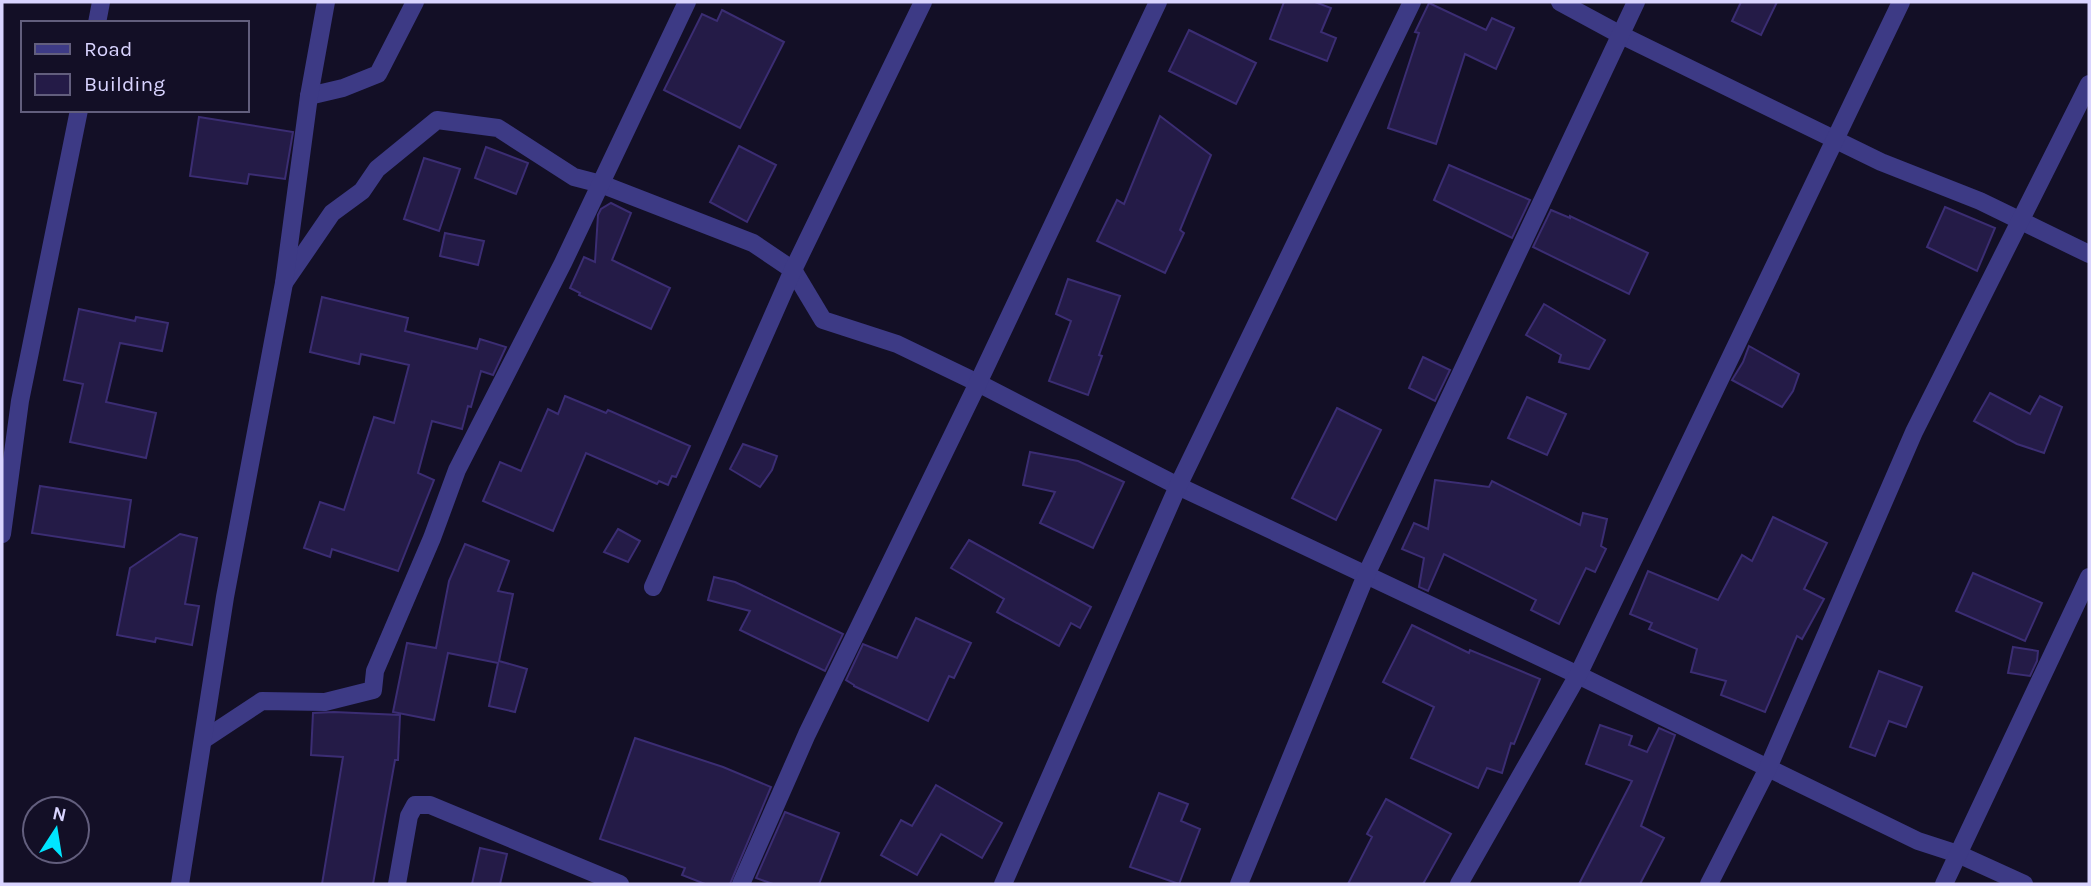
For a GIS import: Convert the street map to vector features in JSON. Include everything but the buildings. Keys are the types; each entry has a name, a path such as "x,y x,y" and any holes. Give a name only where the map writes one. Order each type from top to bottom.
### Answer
{"street":[{"path":"97,21 101,2"},
{"path":"180,884 225,597 284,283 309,96 326,2"},
{"path":"309,96 343,88 378,74 415,2"},
{"path":"203,740 262,701 325,702 373,690 375,671 432,538 457,470 601,184 687,2"},
{"path":"653,587 793,270 923,2"},
{"path":"741,884 807,733 978,383 1158,2"},
{"path":"1003,884 1178,486 1412,2"},
{"path":"1560,2 1619,34 1881,163 1989,205 2089,254"},
{"path":"1239,884 1366,575 1636,2"},
{"path":"1459,884 1578,675 1901,2"},
{"path":"1709,884 1768,768 1914,432 2089,84"},
{"path":"2,534 20,401 79,112"},
{"path":"284,283 332,213 362,191 377,169 437,120 498,128 574,177 601,184 753,243 793,270 823,320 897,344 1178,486 1578,675 1918,841 2024,884"},
{"path":"1944,884 2089,578"},
{"path":"397,884 409,816 415,805 430,805 619,884"}]}
